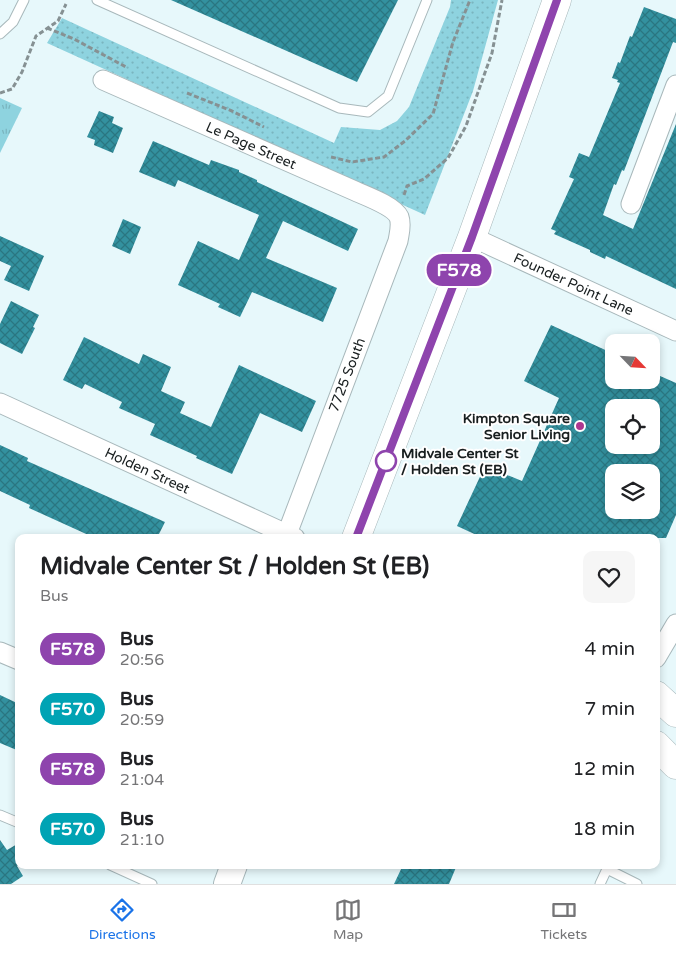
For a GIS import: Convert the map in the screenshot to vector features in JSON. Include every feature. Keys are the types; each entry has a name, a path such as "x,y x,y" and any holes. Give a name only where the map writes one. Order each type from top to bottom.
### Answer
{"main road":[{"path":"358,534 472,237 557,0"},
{"path":"660,699 676,713"},
{"path":"660,749 676,765"},
{"path":"227,884 233,869"}],"street":[{"name":"Le Page Street","path":"103,80 355,191 389,207 398,215"},
{"path":"631,204 676,85"},
{"name":"7725 South","path":"292,534 398,241 400,223 398,215"},
{"name":"Founder Point Lane","path":"472,237 676,331"},
{"name":"Holden Street","path":"0,403 287,534"},
{"path":"660,651 676,624"},
{"path":"0,652 15,658"}],"lane":[{"path":"0,34 13,22 24,0"},
{"path":"97,0 339,108 368,112 388,96 427,0"},
{"path":"0,815 15,821"},
{"path":"119,869 152,884"},
{"path":"600,884 607,869 637,884"}],"path":[{"path":"398,215 407,186 424,179 448,158 466,126 492,53 502,0"},
{"path":"0,93 12,89 22,72 36,36 58,21 66,4"}],"green space":[{"path":"451,0 498,0 473,91 425,215 47,43 62,18 334,143 341,127 380,130 397,121 409,107 450,7"},
{"path":"0,98 22,108 0,153"}],"building":[{"path":"171,0 398,0 357,82"},
{"path":"644,7 676,19 676,43 673,42 624,171 622,170 616,185 614,184 603,215 633,229 676,124 676,289 606,256 605,259 590,252 590,250 554,234 556,231 551,229 574,179 569,177 579,153 589,157 620,83 612,78"},
{"path":"99,111 114,117 112,123 123,128 113,153 94,145 95,140 87,137"},
{"path":"153,141 209,165 211,160 239,170 239,172 257,180 257,182 358,229 348,251 283,221 266,258 337,288 323,322 252,292 240,317 218,307 220,304 178,285 198,241 239,260 259,215 178,180 175,187 139,172"},
{"path":"123,219 141,227 130,254 112,246"},
{"path":"0,236 44,256 29,291 4,280 11,266 0,261"},
{"path":"11,301 39,315 33,327 35,328 22,354 0,343 0,324"},
{"name":"Kimpton Square Senior Living","path":"551,325 605,350 605,389 660,389 660,376 676,383 676,515 666,538 660,538 660,534 474,534 457,526 485,466 522,481 559,398 524,381"},
{"path":"84,337 139,364 143,354 171,367 161,391 185,402 180,413 211,427 239,365 316,401 302,432 260,413 232,474 150,435 155,424 119,408 122,402 85,384 82,389 63,380"},
{"path":"0,445 28,458 27,461 165,522 159,534 86,534 29,508 30,505 0,491"},
{"path":"0,695 15,702 15,749 0,743"},
{"path":"0,840 7,850 15,845 15,869 19,869 23,876 11,884 0,884"},
{"path":"401,869 455,869 449,884 394,884"}],"bus line":[{"name":"F578","path":"358,534 472,237 557,0"}],"place":[{"name":"Kimpton Square Senior Living","path":"580,426"},
{"name":"Midvale Center St / Holden St (EB)","path":"386,461"}]}
